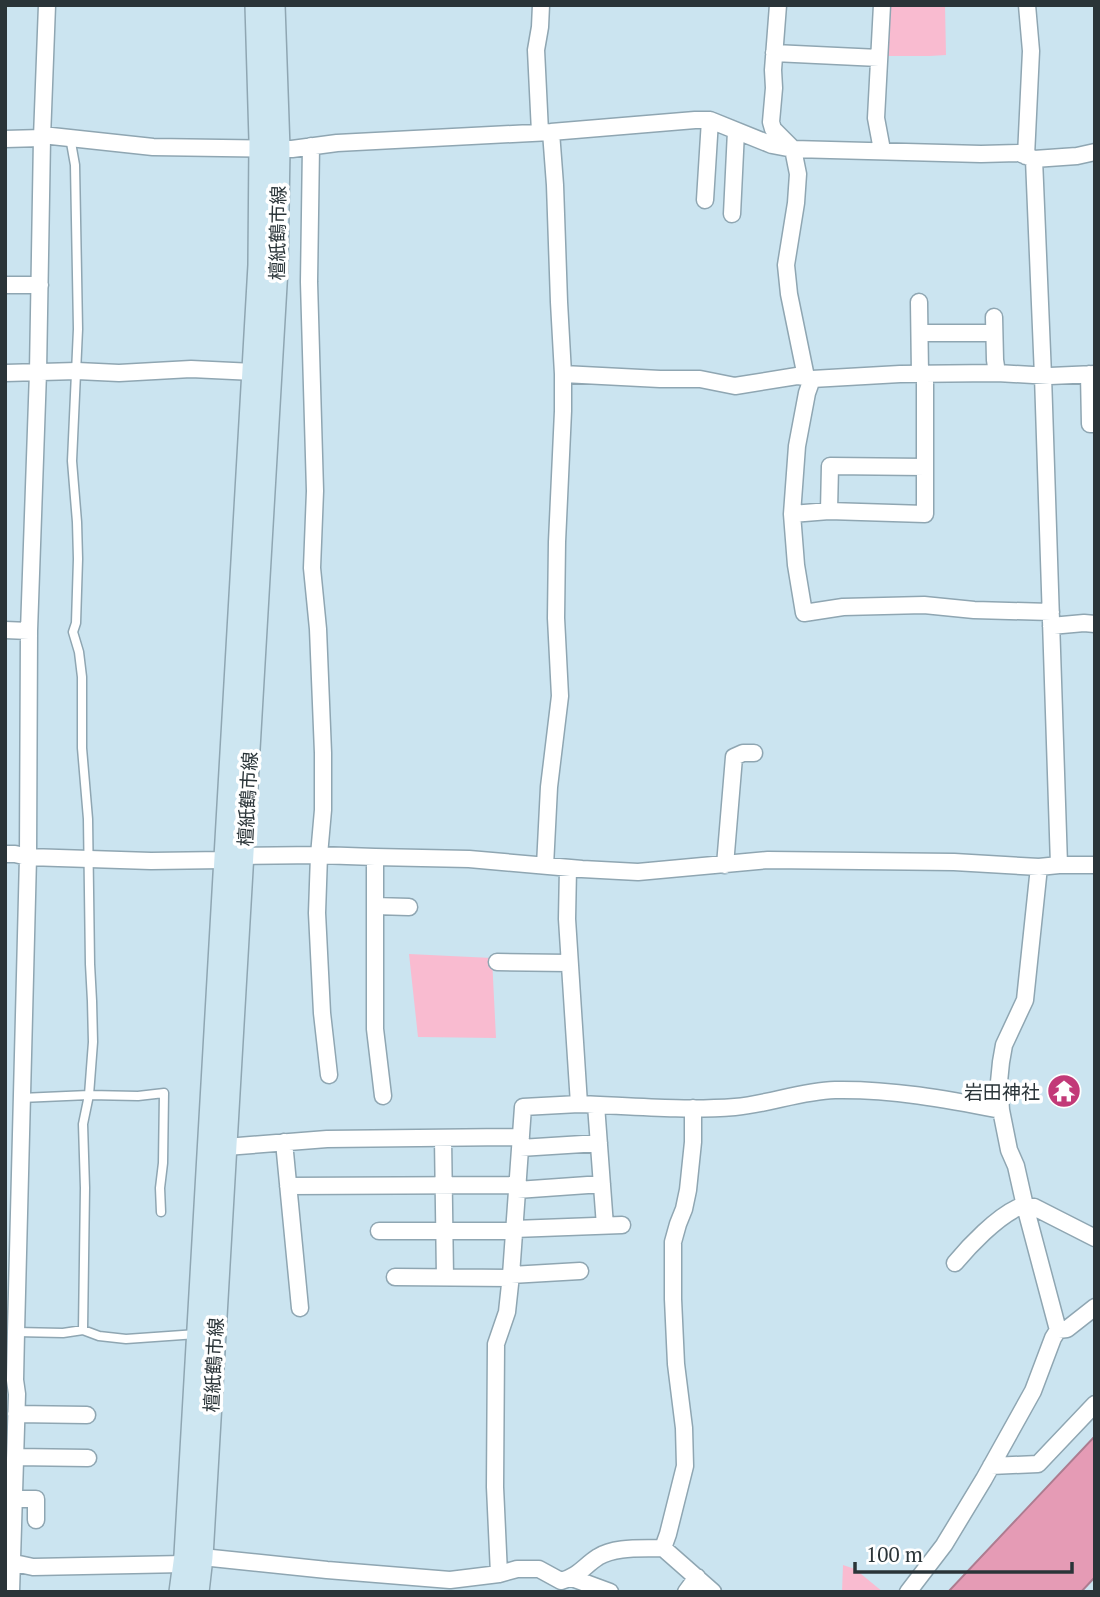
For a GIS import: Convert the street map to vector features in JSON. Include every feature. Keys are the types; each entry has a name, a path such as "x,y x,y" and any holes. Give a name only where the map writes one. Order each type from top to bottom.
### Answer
{"main road":[{"name":"檀紙鶴市線","path":"198,1592 193,1561 197,1334 272,382 277,268 269,149 259,72 256,5"},
{"name":"檀紙鶴市線","path":"180,1592 193,1561 226,1147 233,858 259,265 269,149 274,5"}],"street":[{"path":"11,1592 8,1561 16,1414 10,1332 16,1099 28,858 29,631 47,5"},
{"path":"541,5 536,50 545,132 555,185 564,411 557,542 556,618 560,696 549,787 545,866"},
{"path":"778,5 771,121 773,129 793,149 799,174 786,265 789,294 809,378 797,446 792,514 796,565 804,613 844,607 923,605 1095,624"},
{"path":"882,5 876,118 882,150"},
{"path":"1027,5 1031,51 1030,157 1043,376 1059,865"},
{"path":"775,53 878,58"},
{"path":"5,139 71,137 153,146 292,149 337,143 710,120 772,145 793,149 1018,153 1030,157 1077,156 1095,152"},
{"path":"705,200 710,120"},
{"path":"732,214 736,131"},
{"path":"312,146 309,282 315,491 312,568 318,629 323,753 318,925 322,1013 329,1075"},
{"path":"5,285 40,285"},
{"path":"792,514 829,511 925,514 919,302"},
{"path":"920,333 994,325 997,373"},
{"path":"5,373 77,370 120,373 191,369 254,372"},
{"path":"563,374 700,379 735,386 797,376 1092,374 1090,424 1095,424"},
{"path":"829,511 830,466 925,467"},
{"path":"5,631 29,631"},
{"path":"725,864 734,757 743,753 754,753"},
{"path":"5,854 28,858 151,861 319,855 375,856 468,859 638,872 768,860 1039,867 1095,865"},
{"path":"375,856 375,1029 383,1096"},
{"path":"908,1592 944,1545 991,1466 1033,1391 1058,1330 1000,1110 999,1082 1004,1045 1025,1000 1039,867"},
{"path":"568,868 569,963 579,1104"},
{"path":"375,906 409,907"},
{"path":"497,962 569,963"},
{"path":"499,1574 495,1487 496,1344 507,1312 523,1107 579,1104 736,1107 834,1090 910,1094 1000,1110"},
{"path":"597,1105 605,1226"},
{"path":"663,1548 685,1466 684,1427 675,1351 673,1242 688,1189 693,1108"},
{"path":"226,1147 327,1139 443,1138 599,1143"},
{"path":"443,1138 445,1277"},
{"path":"284,1143 300,1308"},
{"path":"288,1186 517,1187 602,1184"},
{"path":"955,1263 972,1244 1018,1207 1034,1207 1095,1238"},
{"path":"379,1231 514,1230 622,1225"},
{"path":"395,1277 511,1276 580,1271"},
{"path":"1058,1330 1067,1329 1095,1307"},
{"path":"991,1466 1038,1464 1095,1404"},
{"path":"16,1414 87,1415"},
{"path":"15,1457 88,1458"},
{"path":"13,1499 36,1499 36,1520"},
{"path":"565,1583 598,1557 611,1551 663,1548 713,1592"},
{"path":"8,1561 33,1567 193,1561 450,1580 517,1569 539,1569 565,1583 610,1592"},
{"path":"686,1592 697,1577"}],"lane":[{"path":"71,137 76,183 77,370 72,461 78,559 76,623 73,632 82,677 82,748 88,819 93,1042 89,1095 83,1124 83,1330"},
{"path":"16,1099 164,1093 161,1212"},
{"path":"10,1332 63,1333 83,1330 99,1336 127,1339 197,1334"}],"shaded area":[{"path":"883,5 945,5 946,55 879,56"},
{"path":"409,954 492,958 496,1038 418,1037"},
{"path":"1095,1436 1095,1577 1081,1592 948,1592"},
{"path":"843,1565 855,1569 883,1592 842,1592"}],"place":[{"name":"岩田神社","path":"1064,1091"}]}
